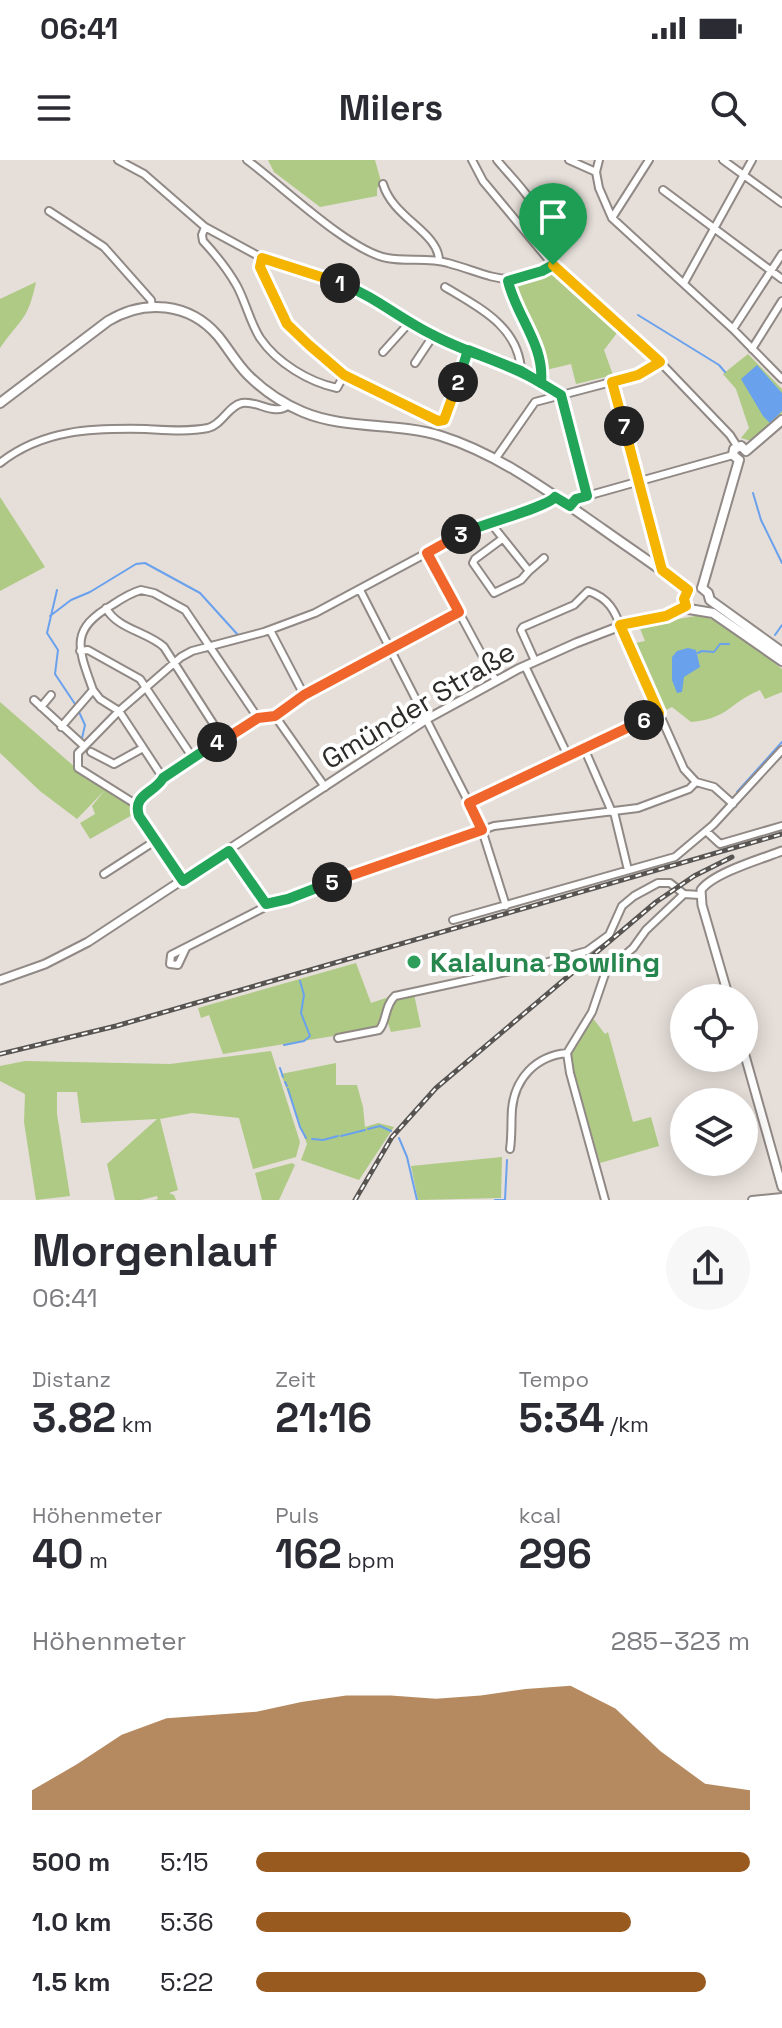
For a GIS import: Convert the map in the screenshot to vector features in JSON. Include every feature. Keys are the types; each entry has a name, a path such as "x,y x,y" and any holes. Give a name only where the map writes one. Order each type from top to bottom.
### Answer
{"main road":[{"path":"0,403 125,312 152,307 179,310 206,324 247,374 271,395 318,417 440,436 496,458 688,590 702,588 710,600 782,652"},
{"path":"702,588 739,453 782,420"},
{"path":"688,590 684,599 686,606 695,612 713,613 782,661"},
{"path":"703,611 710,600"}],"street":[{"path":"118,160 144,174 205,227 262,258 369,294 433,336 521,371 561,395 587,496"},
{"path":"247,160 361,249 386,258 439,260 508,281 553,265"},
{"path":"472,160 483,181 553,265 660,362 730,435 739,453 587,496 574,509"},
{"path":"497,160 538,215 541,228 531,238"},
{"path":"569,160 596,172"},
{"path":"599,160 596,172 603,202 612,218 733,329 782,379"},
{"path":"612,218 649,160"},
{"path":"723,160 781,201"},
{"path":"684,283 752,160"},
{"path":"383,184 390,203 432,240 439,252 439,260"},
{"path":"663,190 782,279"},
{"path":"49,211 104,247 151,300 152,307"},
{"path":"205,227 203,241 237,287 259,336 267,346 303,376 319,384 337,388 344,375"},
{"path":"733,329 782,254"},
{"path":"262,258 260,267 287,324 344,375 438,421 444,420 468,350"},
{"path":"508,281 542,366 541,383"},
{"path":"445,287 502,325 517,350 521,371"},
{"path":"752,349 782,301"},
{"path":"383,352 410,322"},
{"path":"415,363 433,336"},
{"path":"496,458 535,402 638,375 660,362"},
{"path":"612,382 662,570"},
{"path":"0,463 28,444 58,434 125,429 193,429 214,425 238,404 274,410 285,409 289,405"},
{"path":"137,805 78,768 78,753 119,711 186,654 270,630 315,613 489,521 547,505 555,497"},
{"path":"489,521 529,571"},
{"path":"502,539 473,563 494,593 521,580 544,558"},
{"path":"427,553 496,681"},
{"path":"163,778 119,711 100,699 93,690 80,651 80,639 84,626 106,608 135,591 146,590 185,610 258,718"},
{"path":"360,590 482,830 506,906"},
{"path":"535,661 521,630 523,627 574,605 588,591 614,607 684,769 696,782 714,787 733,804"},
{"name":"Gmünder Straße","path":"0,980 45,964 76,948 427,719 496,681 620,625 666,616 686,606"},
{"path":"106,608 113,619 160,643 223,739"},
{"path":"183,881 139,816 137,805 141,797 161,784 163,778 258,718 275,716 304,695 459,612"},
{"path":"270,630 304,695"},
{"path":"80,651 88,650 133,674 147,686 193,758"},
{"path":"525,666 568,756"},
{"path":"61,727 93,690"},
{"path":"41,707 51,695"},
{"path":"34,700 84,746"},
{"path":"469,803 659,713"},
{"path":"275,716 325,787"},
{"path":"91,752 114,764 143,748"},
{"path":"584,748 613,812 628,870"},
{"path":"453,920 675,857 733,804 782,750"},
{"path":"186,948 266,904 288,899 482,830 509,822 613,812 660,800 689,789 696,782"},
{"path":"706,831 720,844 782,826"},
{"path":"104,874 155,841"},
{"path":"229,851 266,904"},
{"path":"725,984 700,895 702,888 709,882 782,851"},
{"path":"338,1038 379,1030 395,996 534,966 587,951 609,935 622,906 658,883 670,883 684,894 700,895"},
{"path":"605,1200 567,1053 592,1012 606,971 633,948 646,930 684,894"},
{"path":"510,1149 512,1107 520,1083 529,1069 540,1061 567,1053"},
{"path":"750,1072 782,1187"},
{"path":"752,1200 782,1197"}],"green space":[{"path":"268,160 375,160 382,185 377,188 377,196 320,207 274,172"},
{"path":"548,274 559,277 572,293 620,329 604,350 613,375 576,384 571,364 546,370 537,341 513,289 516,285"},
{"path":"36,282 26,312 0,348 0,299"},
{"path":"748,354 782,389 782,413 751,441 741,438 749,428 736,389 723,374"},
{"path":"0,497 45,567 0,591"},
{"path":"701,615 732,631 782,669 782,692 765,699 760,690 713,718 691,722 672,707 662,712 631,644 645,641 639,626"},
{"path":"0,702 79,772 134,806 134,814 90,839 80,823 95,814 92,806 105,790 77,819 40,791 0,753"},
{"path":"356,963 371,1003 392,996 376,1029 223,1054 209,1015 201,1018 198,1008"},
{"path":"414,994 421,1027 391,1032 386,1017 395,999"},
{"path":"592,1017 605,1034 608,1032 633,1122 651,1117 659,1146 600,1163 570,1059 578,1038"},
{"path":"271,1051 300,1142 296,1157 253,1169 239,1118 192,1113 160,1119 178,1190 169,1193 176,1200 154,1200 158,1199 157,1196 141,1200 115,1200 107,1164 157,1119 81,1123 77,1092 57,1092 57,1114 70,1196 36,1200 24,1122 25,1094 0,1081 0,1066 25,1061 170,1064"},
{"path":"336,1063 336,1085 357,1085 365,1127 378,1123 394,1127 359,1180 301,1160 307,1144 281,1074"},
{"path":"502,1157 501,1198 418,1200 411,1166"},
{"path":"292,1163 295,1165 279,1200 262,1200 255,1173"}],"water":[{"path":"757,365 782,393 782,411 770,423 741,379"},
{"path":"688,648 696,650 700,667 684,677 682,692 677,693 672,680 672,657 677,651"}],"waterway":[{"path":"638,315 719,365 725,372"},
{"path":"753,493 761,520 782,563"},
{"path":"50,616 71,600 136,564 145,563 200,593 238,635"},
{"path":"57,590 47,633 58,650 55,674 75,704"},
{"path":"775,635 782,625"},
{"path":"698,653 714,652 720,644 729,644"},
{"path":"79,712 85,725 82,738"},
{"path":"737,792 782,742"},
{"path":"284,1045 304,1041 310,1036 301,1013 304,995 300,981"},
{"path":"280,1068 283,1077"},
{"path":"285,1082 287,1086"},
{"path":"288,1089 306,1138"},
{"path":"368,1129 380,1126 391,1131"},
{"path":"341,1136 365,1130"},
{"path":"312,1139 338,1136"},
{"path":"399,1138 417,1200"},
{"path":"505,1200 507,1160"},
{"path":"495,1200 504,1200"}],"railway":[{"path":"0,1054 116,1026 782,834"},
{"path":"355,1200 392,1137 436,1088 656,902 694,876 732,857"}],"place":[{"name":"Kalaluna Bowling","path":"414,962"}],"route":[{"path":"553,265 508,281 542,366 541,383 521,371 433,336 369,294 262,258 260,267 287,324 309,345 344,375 438,421 444,420 448,412 468,350 521,371 541,383 561,395 587,496 576,499 570,506 555,497 547,505 477,526 427,553 459,612 304,695 275,716 258,718 219,740 141,797 137,803 139,816 183,881 229,851 266,904 273,903 482,830 469,803 659,713 620,625 678,612 686,606 684,599 688,590 662,570 612,382 638,375 660,362 553,265"}]}
